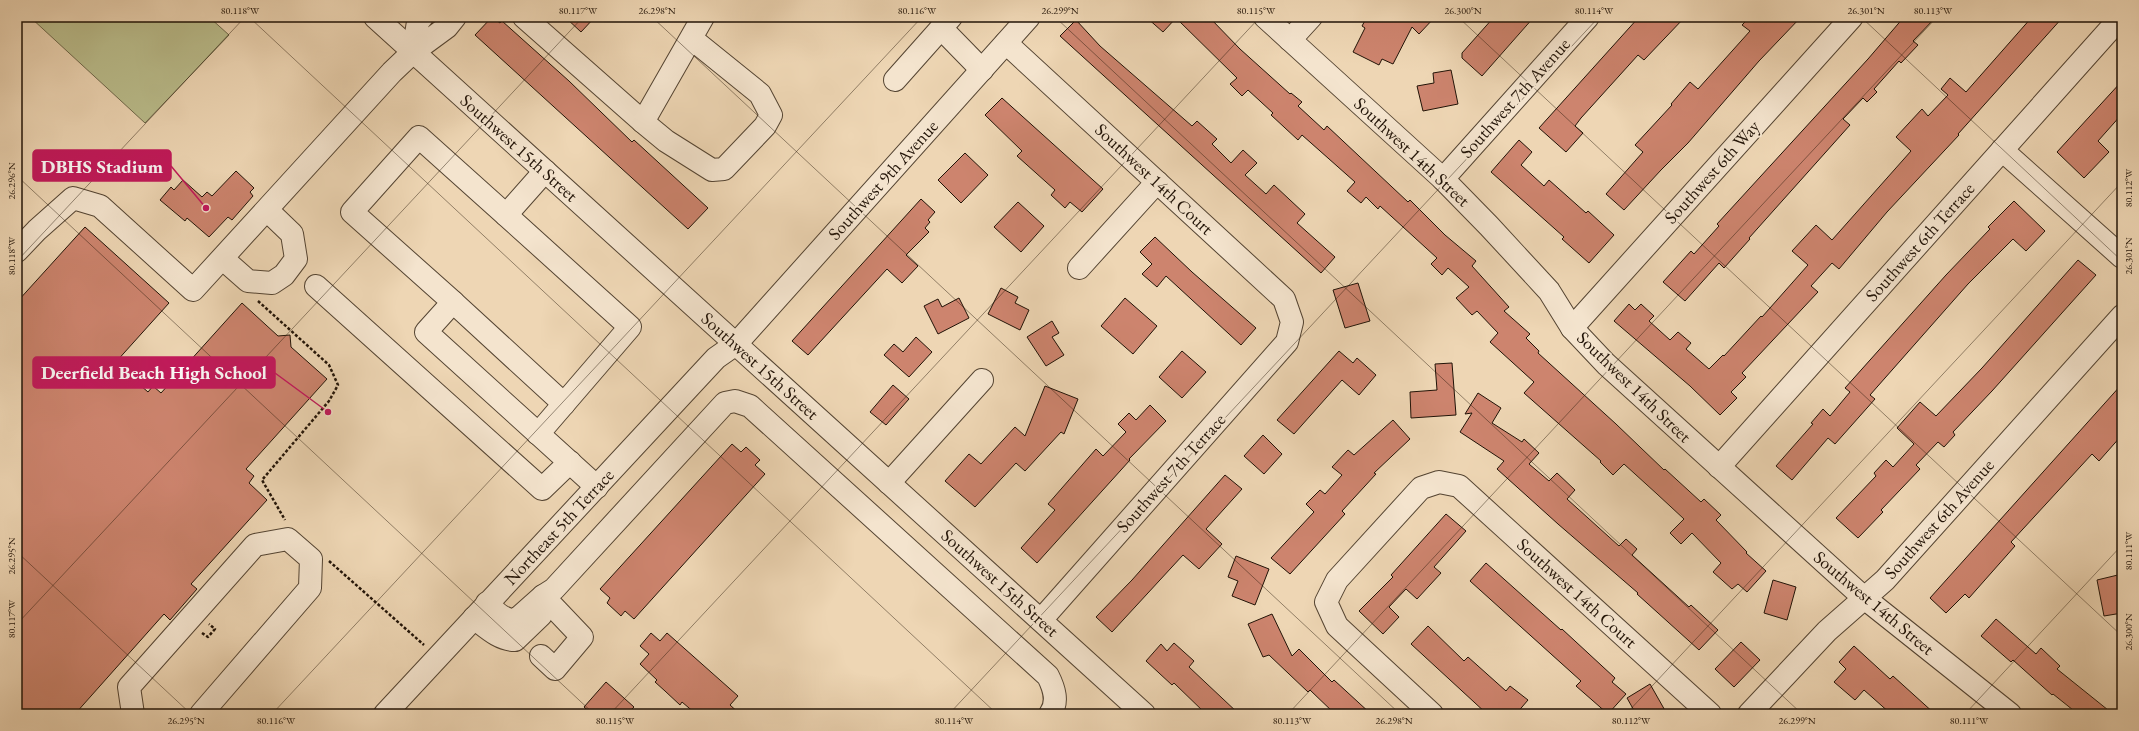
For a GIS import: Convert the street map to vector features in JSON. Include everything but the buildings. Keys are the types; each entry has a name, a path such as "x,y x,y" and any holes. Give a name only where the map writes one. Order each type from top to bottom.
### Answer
{"street":[{"name":"Southwest 15th Street","path":"375,17 1144,714"},
{"path":"413,52 418,22 422,17"},
{"path":"17,251 36,230 73,198 100,206 193,290 223,259 392,72 413,52 447,27 455,17"},
{"path":"524,17 666,141 712,170 724,169 765,126 771,115 760,94 692,40"},
{"path":"643,122 692,40 703,17"},
{"name":"Southwest 9th Avenue","path":"736,344 1030,17"},
{"name":"Southwest 14th Street","path":"1265,17 1442,178 1549,291 1572,328 1606,364 1718,467 1864,597 2010,714"},
{"path":"1290,40 1311,17"},
{"name":"Southwest 7th Avenue","path":"1442,178 1588,17"},
{"name":"Southwest 6th Way","path":"1572,328 1852,17"},
{"name":"Southwest 6th Terrace","path":"1718,467 2121,17"},
{"path":"895,80 947,22"},
{"name":"Southwest 14th Court","path":"947,22 1157,182 1284,298 1292,322"},
{"path":"538,434 564,404 630,327 419,137 352,212 564,404"},
{"path":"2002,150 2122,257"},
{"path":"506,215 545,171"},
{"path":"1079,268 1157,182"},
{"path":"223,259 248,281 272,283 284,275 296,259 292,234 267,210"},
{"path":"316,286 542,489 570,462"},
{"path":"453,302 426,332 597,486"},
{"name":"Southwest 6th Avenue","path":"1748,714 1827,631 1885,580 2122,316"},
{"name":"Southwest 7th Terrace","path":"1041,620 1287,342 1292,322"},
{"name":"Northeast 5th Terrace","path":"385,714 716,358 736,344"},
{"path":"889,483 982,380"},
{"path":"481,610 508,620 516,620 547,600 554,589 724,403 731,401 740,402 750,406 756,411 1048,676 1055,693 1055,705 1050,714"},
{"name":"Southwest 14th Court","path":"1432,714 1337,626 1326,602 1337,580 1421,488 1439,482 1459,486 1710,714"},
{"path":"133,714 129,687 255,545 288,539 311,559 310,588 201,714"},
{"path":"541,656 555,669 582,636 547,600"}],"path":[{"path":"252,296 329,365 338,385 329,402 262,480 286,521"},
{"path":"324,556 426,647"}],"green space":[{"path":"30,17 209,17 229,35 145,123"}],"place":[{"name":"DBHS Stadium","path":"206,208"},
{"name":"Deerfield Beach High School","path":"328,412"}]}
